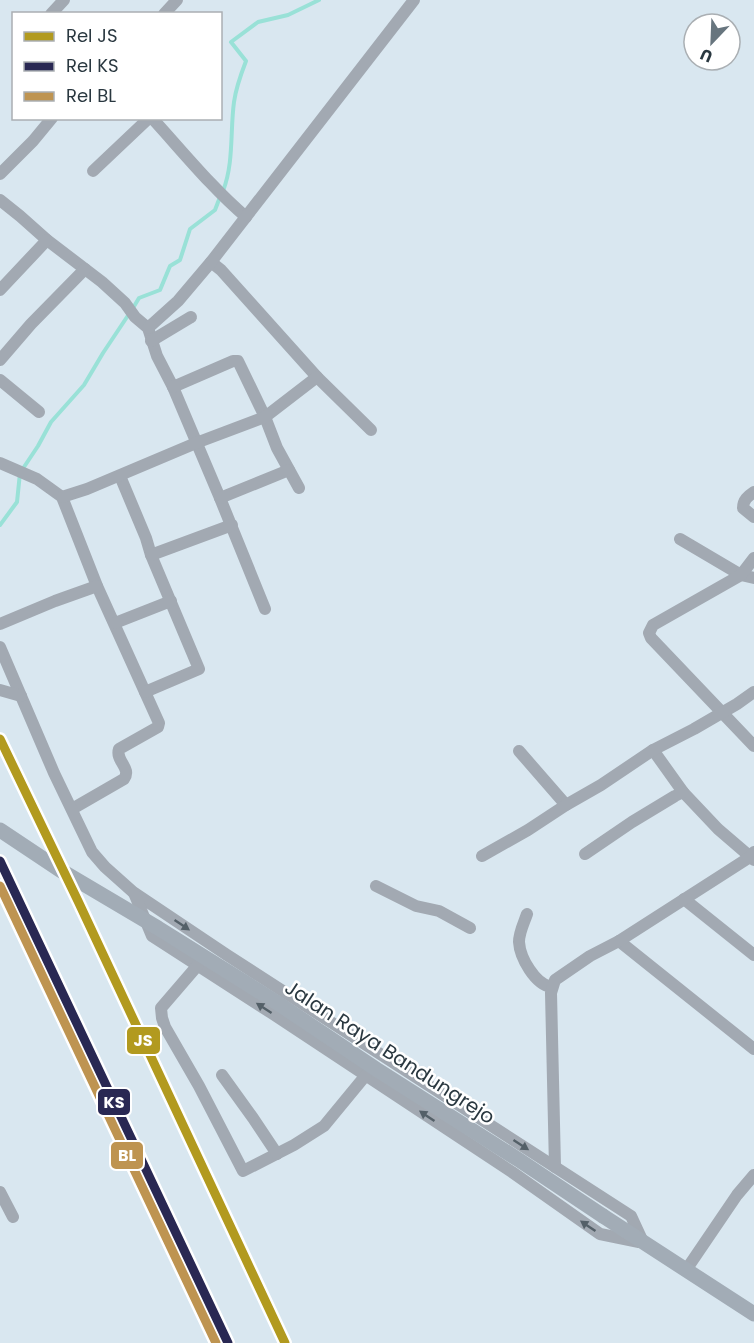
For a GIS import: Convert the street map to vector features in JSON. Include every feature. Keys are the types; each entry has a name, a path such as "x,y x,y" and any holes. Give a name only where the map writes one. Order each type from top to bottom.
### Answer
{"main road":[{"name":"Jalan Raya Bandungrejo","path":"0,830 60,870 266,996 754,1314"}],"street":[{"path":"53,12 64,0"},
{"path":"166,12 177,0"},
{"path":"149,334 211,262 414,0"},
{"path":"0,174 50,120"},
{"path":"93,171 149,120"},
{"path":"153,120 231,204 246,217"},
{"path":"0,200 102,282 125,303 149,334 232,525 265,609"},
{"path":"0,290 47,240"},
{"path":"211,262 221,270 317,377 371,430"},
{"path":"0,360 31,324 85,269"},
{"path":"149,334 191,317"},
{"path":"173,387 233,361 238,361 277,448 299,488"},
{"path":"62,497 265,417 317,377"},
{"path":"0,380 39,412"},
{"path":"0,463 37,479 62,497 97,586 159,723 119,749 117,753 127,775 124,779 72,809"},
{"path":"220,498 289,470"},
{"path":"120,476 199,669 145,692"},
{"path":"754,492 744,501 743,508 754,518"},
{"path":"151,555 232,525"},
{"path":"680,539 741,575 754,578"},
{"path":"754,558 741,575 653,625 649,633 651,638 754,746"},
{"path":"0,624 97,586"},
{"path":"115,623 171,601"},
{"path":"0,647 54,773 92,852 105,867 133,892 227,955 631,1216 643,1242"},
{"path":"0,690 21,696"},
{"path":"482,856 601,785 653,750 722,713 754,692"},
{"path":"555,1167 551,987 555,980 753,856 718,829 683,792 653,750"},
{"path":"519,751 566,805"},
{"path":"585,854 632,822 683,792"},
{"path":"376,886 416,906 439,911 470,928"},
{"path":"133,892 152,936 512,1172 600,1234 643,1242"},
{"path":"684,899 754,955"},
{"path":"527,914 520,933 521,951 535,978 551,987"},
{"path":"619,941 754,1049"},
{"path":"198,966 161,1008 162,1018 243,1171 294,1145 324,1126 366,1075"},
{"path":"222,1075 277,1154"},
{"path":"686,1270 737,1195 754,1175"},
{"path":"0,1192 13,1217"}],"waterway":[{"path":"223,191 230,158 235,96 246,61 231,42 258,22 288,15 319,0"},
{"path":"133,308 139,298 160,290 170,266 180,260 190,229 215,210 220,197"},
{"path":"0,525 17,502 20,473 51,422 84,385 129,314"}],"rail line":[{"name":"JS","path":"0,739 285,1343"},
{"name":"KS","path":"0,861 228,1343"},
{"name":"BL","path":"0,886 216,1343"}]}
